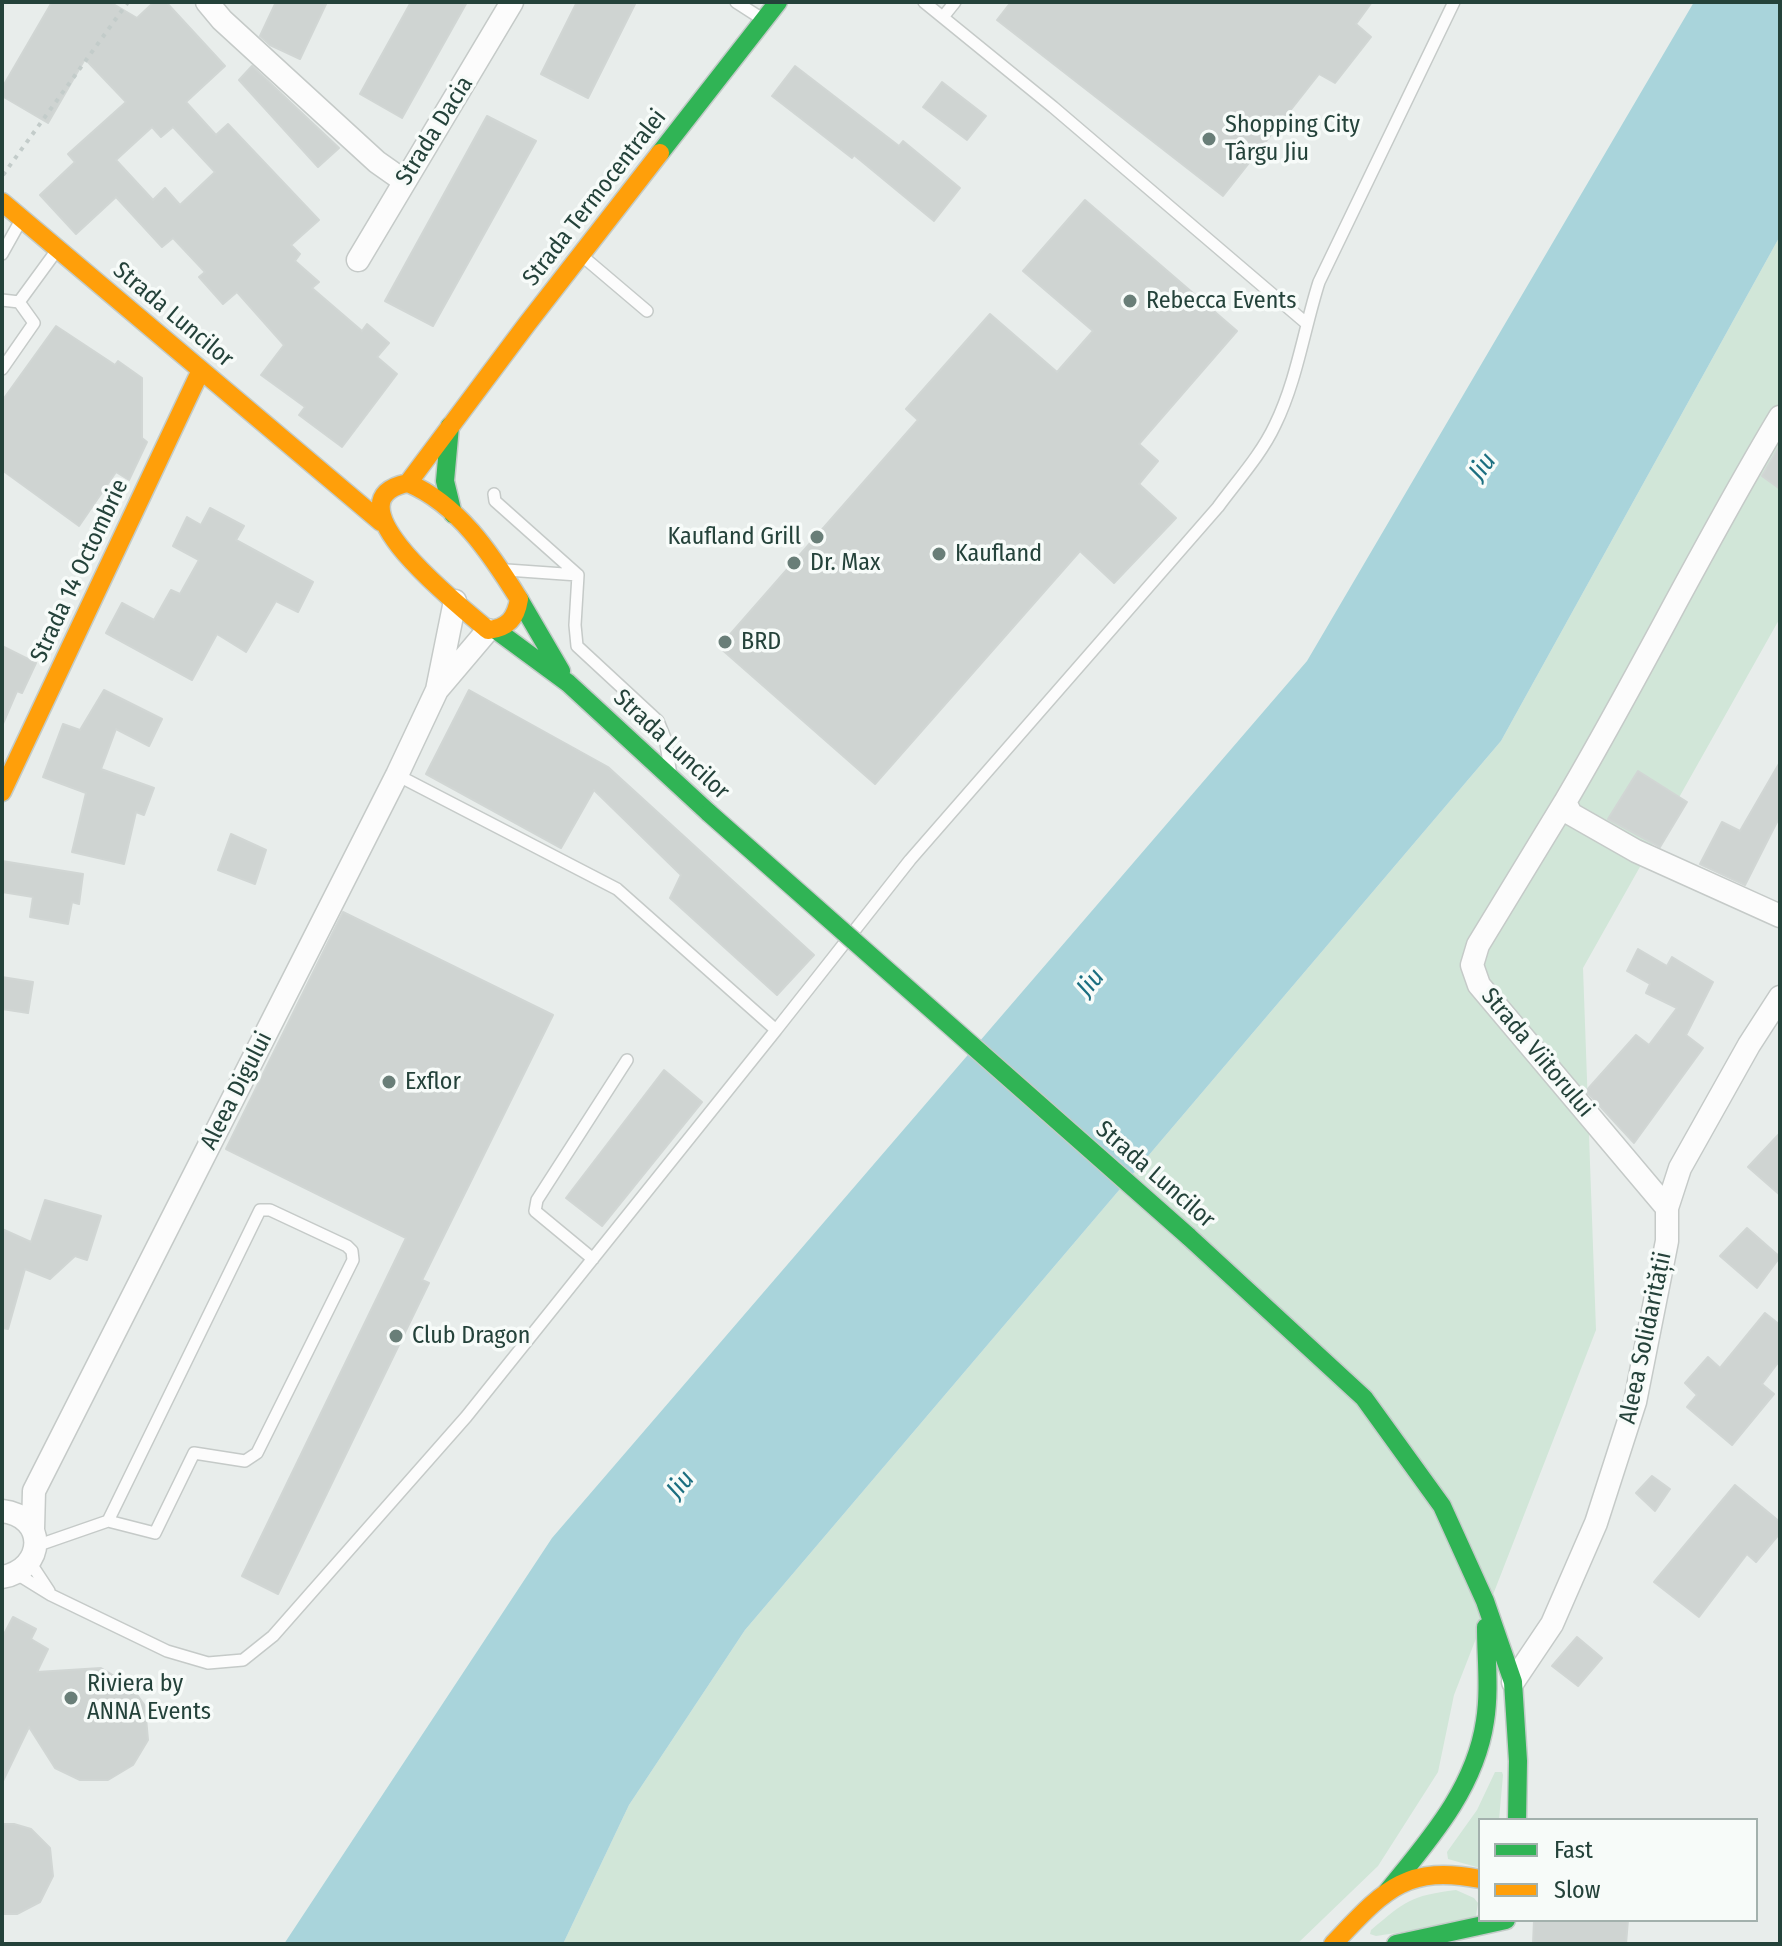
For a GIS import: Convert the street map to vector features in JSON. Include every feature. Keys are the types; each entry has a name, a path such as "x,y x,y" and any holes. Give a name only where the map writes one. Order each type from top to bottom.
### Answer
{"main road":[{"name":"Strada Termocentralei","path":"408,483 778,2"},
{"name":"Strada Luncilor","path":"2,202 381,522 393,539 455,601 568,683 709,813 1188,1236 1364,1398 1442,1506 1485,1601 1513,1682 1518,1761 1517,1818"},
{"name":"Strada 14 Octombrie","path":"2,792 201,370"},
{"path":"450,425 443,483 453,514"},
{"name":"Strada Luncilor","path":"313,464 371,485"},
{"name":"Strada Luncilor","path":"408,483 432,495 453,514 502,570 568,683"},
{"path":"381,522 371,485 408,483"},
{"path":"492,630 513,621 519,599"},
{"path":"1333,1944 1387,1892 1458,1800 1473,1768 1485,1722 1485,1601"},
{"path":"1387,1892 1410,1877 1459,1874 1478,1879"},
{"path":"1399,1944 1499,1922"},
{"path":"1508,1922 1508,1944"}],"street":[{"path":"207,2 222,20 367,153 404,181"},
{"name":"Strada Dacia","path":"358,260 512,2"},
{"name":"Strada Viitorului","path":"1667,1208 1479,985 1472,965 1478,945 1616,715 1739,485 1780,417"},
{"name":"Aleea Digului","path":"24,1558 34,1491 397,775 437,690 455,601"},
{"name":"Aleea Digului","path":"437,690 492,630"},
{"path":"1565,802 1571,814 1636,851 1780,916"},
{"name":"Aleea Solidarității","path":"1513,1682 1552,1624 1596,1523 1635,1402 1667,1241 1667,1208 1680,1168 1749,1045 1780,997"},
{"path":"2,1509 34,1491"},
{"path":"2,1509 21,1516 24,1558"}],"lane":[{"path":"736,2 764,20"},
{"path":"924,2 1306,323"},
{"path":"943,17 955,2"},
{"path":"24,1558 51,1595 167,1651 208,1663 243,1660 273,1636 466,1417 910,860 1218,507 1254,459 1275,427 1294,377 1306,323 1325,269 1454,2"},
{"path":"4,246 22,219"},
{"path":"19,302 58,249"},
{"path":"581,255 647,311"},
{"path":"2,300 19,302 34,323 2,369"},
{"path":"494,494 495,501 578,575"},
{"path":"502,570 578,575"},
{"path":"578,575 577,646 658,721 665,738 671,778"},
{"path":"397,775 617,889 776,1030"},
{"path":"593,1259 535,1211 537,1200 627,1060"},
{"path":"24,1558 108,1521 155,1533 194,1453 245,1461 257,1453 353,1260 352,1251 347,1246 270,1210 260,1210 108,1521"},
{"path":"24,1558 51,1595"}],"path":[{"path":"2,177 128,2"}],"green space":[{"path":"1780,236 1780,618 1583,968 1596,1330 1454,1695 1438,1772 1378,1866 1297,1944 563,1944 629,1805 745,1630 1501,741"},
{"path":"1495,1772 1502,1772 1499,1818 1478,1818 1478,1867 1448,1859 1447,1852 1477,1810"},
{"path":"1456,1890 1478,1903 1476,1916 1467,1922 1376,1936 1370,1934 1392,1912 1409,1901"}],"water":[{"name":"Jiu","path":"1694,2 1780,2 1780,236 1501,741 745,1630 629,1805 563,1944 284,1944 552,1538 1307,661"}],"building":[{"path":"52,2 110,2 137,18 154,2 166,2 225,66 186,102 216,135 228,124 319,220 291,245 300,254 295,261 319,282 312,288 362,331 367,324 389,343 377,357 397,374 342,447 299,415 305,407 261,375 284,345 237,292 223,304 199,277 205,272 173,238 162,247 116,197 76,234 40,195 75,162 68,154 126,102 85,59 48,123 2,96 2,88","holes":["152,127 161,137 173,127 215,172 180,205 165,188 153,200 116,160"]},
{"path":"276,2 327,2 300,59 270,45 260,36"},
{"path":"411,2 467,2 402,118 360,94"},
{"path":"577,2 636,2 588,98 541,74"},
{"name":"Shopping City Târgu Jiu","path":"1011,2 1372,2 1356,24 1371,37 1335,83 1319,74 1223,196 997,20"},
{"path":"252,66 339,148 318,167 239,80"},
{"path":"795,66 899,146 903,141 960,188 934,221 854,155 852,158 772,96"},
{"path":"942,82 986,116 967,140 923,107"},
{"path":"487,116 536,141 433,326 385,301"},
{"name":"Kaufland","path":"1085,200 1237,331 1139,444 1158,461 1139,484 1176,518 1114,583 1080,551 875,784 719,647 918,420 906,409 990,314 1057,372 1093,331 1023,271"},
{"path":"56,326 115,365 118,361 142,378 142,438 147,442 129,480 116,472 79,526 2,470 2,401"},
{"path":"1780,445 1780,489 1762,476"},
{"path":"210,508 244,526 236,540 313,582 298,612 276,601 246,652 217,634 192,680 106,633 122,603 154,620 171,590 180,594 199,560 173,546 187,517 201,525"},
{"path":"2,646 36,663 22,693 17,691 2,726"},
{"path":"104,690 162,719 149,746 116,729 101,769 154,788 144,815 136,812 124,864 72,852 86,793 43,777 63,724 80,730"},
{"path":"469,690 608,767 814,955 777,995 670,898 681,875 594,790 561,848 426,774"},
{"path":"1780,762 1780,816 1745,885 1700,864 1722,822 1740,831"},
{"path":"1638,771 1687,802 1660,847 1608,819"},
{"path":"231,834 266,850 255,884 218,870"},
{"path":"2,861 83,874 79,904 72,902 68,924 30,917 33,897 2,892"},
{"name":"Exflor","path":"343,912 553,1015 422,1280 429,1283 278,1594 242,1576 406,1238 226,1149"},
{"path":"1638,949 1667,966 1672,957 1713,982 1686,1035 1703,1048 1634,1143 1586,1091 1636,1035 1649,1045 1677,1008 1646,993 1650,984 1627,971"},
{"path":"2,977 33,982 28,1013 2,1009"},
{"path":"664,1070 702,1102 602,1226 566,1198"},
{"path":"1780,1133 1780,1195 1748,1167"},
{"path":"45,1200 101,1216 87,1260 75,1256 50,1279 25,1269 8,1329 2,1328 2,1229 31,1242"},
{"path":"1747,1228 1780,1257 1757,1288 1720,1256"},
{"path":"1765,1313 1780,1325 1780,1360 1762,1384 1774,1394 1732,1445 1687,1407 1697,1395 1685,1383 1708,1357 1720,1368"},
{"path":"1652,1476 1670,1489 1655,1511 1636,1493"},
{"path":"1735,1485 1780,1522 1780,1533 1756,1562 1747,1554 1699,1617 1654,1582"},
{"name":"Riviera by ANNA Events","path":"13,1617 36,1629 31,1639 48,1649 37,1672 101,1668 131,1686 145,1706 148,1740 133,1765 108,1780 80,1780 55,1768 29,1727 2,1783 2,1638"},
{"path":"1577,1637 1602,1658 1578,1686 1552,1666"},
{"path":"2,1824 31,1829 50,1848 53,1876 40,1902 17,1914 2,1914"},
{"path":"1534,1922 1628,1922 1626,1944 1533,1944"}],"traffic: fast":[{"path":"660,153 778,2"},
{"path":"450,426 445,481 453,514"},
{"path":"519,599 561,671"},
{"path":"496,630 568,683 709,813"},
{"path":"709,813 1188,1236"},
{"path":"1188,1236 1364,1398 1442,1506 1485,1601 1513,1682 1518,1761 1517,1818"},
{"path":"1387,1892 1448,1812 1461,1791 1480,1746 1488,1686 1486,1627"},
{"path":"1396,1944 1497,1922"}],"traffic: slow":[{"path":"408,483 660,153"},
{"path":"2,202 381,522"},
{"path":"2,792 201,370"},
{"path":"408,483 426,492 458,517 497,565 519,599 516,612 506,624 488,630 429,579 389,531 381,510 386,493 408,483"},
{"path":"1333,1944 1366,1910 1397,1886 1432,1876 1478,1879"}],"place":[{"name":"Shopping City Târgu Jiu","path":"1209,139"},
{"name":"Rebecca Events","path":"1130,301"},
{"name":"Kaufland Grill","path":"817,537"},
{"name":"Kaufland","path":"939,554"},
{"name":"Dr. Max","path":"794,563"},
{"name":"BRD","path":"725,642"},
{"name":"Exflor","path":"389,1082"},
{"name":"Club Dragon","path":"396,1336"},
{"name":"Riviera by ANNA Events","path":"71,1698"}]}
